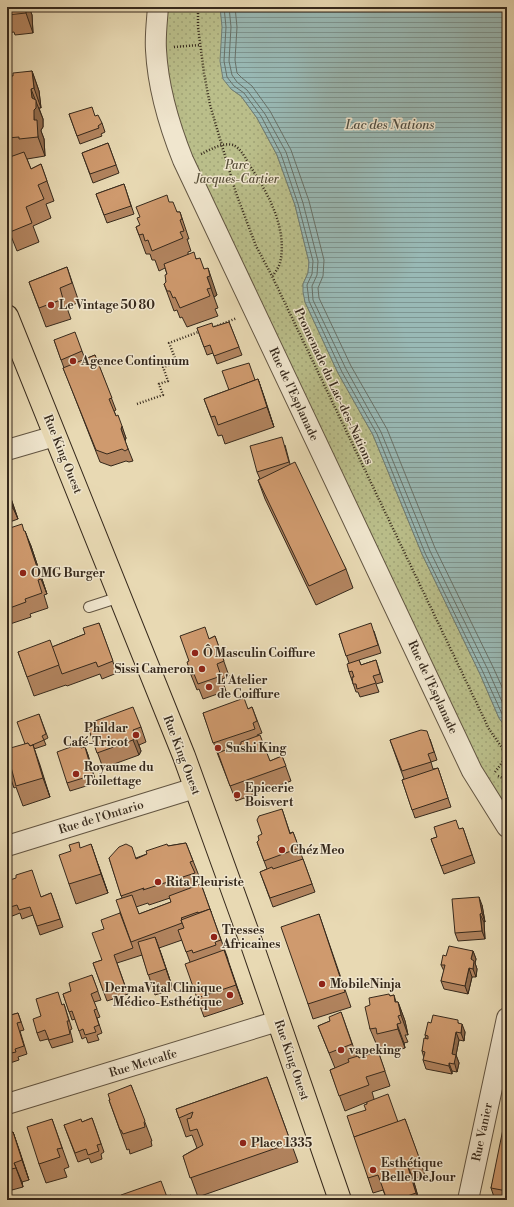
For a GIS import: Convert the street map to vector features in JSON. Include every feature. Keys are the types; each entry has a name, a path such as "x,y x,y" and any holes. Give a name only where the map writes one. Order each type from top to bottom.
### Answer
{"main road":[{"name":"Rue King Ouest","path":"7,316 195,788 340,1200"}],"street":[{"name":"Rue de l'Esplanade","path":"158,7 156,49 158,71 167,118 184,160 472,771 507,827"},
{"path":"7,450 55,436"},
{"name":"Rue de l'Ontario","path":"7,846 195,788"},
{"name":"Rue Vanier","path":"468,1200 507,1018"},
{"name":"Rue Metcalfe","path":"7,1104 278,1021"}],"lane":[{"path":"89,607 120,597"}],"path":[{"name":"Promenade du Lac-des-Nations","path":"198,7 200,45 210,105 236,192 256,246 272,276 489,729 507,756"},
{"path":"156,49 200,45"},
{"path":"184,160 223,145 233,145 240,150 266,191 280,228 282,246 280,264 272,276"},
{"path":"137,404 163,395 158,384 168,381 163,367 177,363 169,343 240,317"},
{"path":"493,774 507,756"}],"green space":[{"name":"Parc Jacques-Cartier","path":"158,7 220,7 231,89 241,96 257,118 277,155 295,205 309,262 308,273 303,284 305,302 338,373 373,435 422,554 480,674 499,718 507,729 507,827 176,142"}],"water":[{"name":"Lac des Nations","path":"220,7 507,7 507,729 499,718 480,674 422,554 373,435 338,373 305,302 303,284 308,273 309,262 295,205 277,155 257,118 241,96 231,89 223,79 220,61 222,27"}],"building":[{"path":"7,7 25,7 26,13 7,15"},
{"path":"32,71 34,88 31,89 32,98 36,100 34,120 37,120 38,137 19,139 19,137 7,138 7,76 13,76 13,73"},
{"path":"92,107 95,116 98,115 102,123 98,126 99,128 77,136 69,114"},
{"path":"108,143 116,165 90,174 82,153"},
{"path":"24,152 31,169 41,164 47,181 38,185 44,199 26,207 32,223 10,232 7,224 7,158"},
{"path":"124,184 131,206 104,215 96,194"},
{"path":"167,195 169,202 173,202 177,212 180,212 182,219 180,220 184,231 180,232 183,238 152,251 148,240 145,241 143,234 139,235 136,227 140,225 137,218 140,217 136,207"},
{"path":"194,252 196,259 200,258 204,269 208,268 210,276 207,277 211,288 207,289 210,296 180,308 175,297 173,298 170,291 167,291 164,284 166,282 165,275 167,274 164,264"},
{"path":"67,267 72,283 60,288 63,299 39,308 29,282"},
{"path":"229,322 239,347 214,356 210,345 204,347 197,328 212,323 213,327"},
{"path":"75,332 82,351 61,360 54,340"},
{"path":"95,355 112,398 109,399 122,426 121,429 128,449 125,451 122,449 107,454 96,450 63,368"},
{"path":"249,363 255,380 229,390 222,371"},
{"path":"258,379 267,407 218,425 215,416 211,417 204,399"},
{"path":"282,437 289,462 257,472 250,446"},
{"path":"295,462 346,569 309,586 258,480"},
{"path":"7,488 13,508 7,510"},
{"name":"OMG Burger","path":"22,524 41,579 38,580 42,593 25,599 26,602 7,609 7,534 9,534 7,529"},
{"path":"99,623 113,661 98,667 96,662 62,674 52,647 85,634 83,628"},
{"path":"371,623 378,645 346,656 339,634"},
{"path":"205,627 209,639 215,636 224,661 217,664 221,676 198,684 194,674 191,675 187,662 189,661 180,636"},
{"path":"50,640 59,665 27,677 18,652"},
{"path":"359,660 361,665 376,660 380,674 373,676 376,683 357,689 356,684 353,684 352,677 354,677 352,671 349,672 347,664"},
{"path":"244,698 248,709 252,707 257,721 253,723 255,729 213,743 203,713"},
{"path":"133,707 141,727 133,730 135,736 133,740 97,753 87,724"},
{"path":"39,714 46,734 42,736 44,740 30,746 28,743 25,744 17,722"},
{"path":"421,730 427,731 434,752 428,754 431,762 402,771 390,740"},
{"path":"260,735 270,761 282,756 286,766 230,786 218,753"},
{"path":"28,743 30,746 33,745 43,778 16,786 11,767 7,768 7,749"},
{"path":"79,744 81,748 85,747 93,775 67,783 57,752"},
{"path":"438,768 448,798 412,810 402,780"},
{"path":"282,809 290,834 293,832 299,848 264,861 257,842 259,840 258,836 262,834 257,820 259,816"},
{"path":"456,820 459,829 463,828 472,855 441,866 431,839 437,837 434,827"},
{"path":"79,842 80,848 91,844 101,874 69,884 59,855 71,851 69,845"},
{"path":"186,843 193,861 190,862 195,873 121,896 109,858 119,847 126,844 132,847 136,859 147,854 146,851 167,844 168,846"},
{"path":"303,859 312,884 270,898 260,872 272,867 273,869"},
{"path":"32,870 41,897 51,893 60,919 37,926 30,907 19,910 17,905 7,908 7,881 16,878 16,875"},
{"path":"201,884 210,909 181,918 182,923 131,942 116,900 132,895 139,914 171,902 169,896"},
{"path":"479,897 482,913 480,914 482,931 455,933 452,899"},
{"path":"210,909 221,940 215,942 216,945 193,953 192,950 186,952 178,930 184,928 181,920"},
{"path":"120,913 133,948 114,955 125,986 104,993 93,963 102,960 92,933 104,929 101,920"},
{"path":"319,914 345,992 308,1004 281,927"},
{"path":"155,937 166,969 148,975 138,942"},
{"path":"449,946 473,951 471,959 474,961 473,969 469,968 465,986 441,981 445,965 441,965 443,955 446,956"},
{"path":"224,950 236,985 197,998 185,964"},
{"path":"92,975 98,991 91,994 97,1009 94,1010 99,1025 94,1027 96,1032 85,1035 83,1029 79,1031 72,1011 69,1012 63,994 71,991 69,983"},
{"path":"58,992 62,1005 64,1004 69,1021 67,1021 70,1034 49,1040 45,1030 37,1033 33,1019 41,1016 36,999"},
{"path":"389,994 390,996 394,995 395,1002 398,1002 401,1015 398,1016 401,1023 397,1024 398,1029 377,1034 376,1028 370,1029 365,1007 370,1005 369,998"},
{"path":"7,1009 9,1009 11,1015 18,1013 21,1022 17,1023 24,1046 15,1049 16,1052 7,1054"},
{"path":"341,1012 352,1044 329,1053 318,1026 330,1021 329,1017"},
{"path":"433,1015 458,1020 458,1023 462,1024 461,1033 456,1032 452,1054 456,1055 454,1064 449,1063 449,1066 423,1060 425,1052 422,1051 424,1038 428,1039 428,1036 425,1035 428,1022 431,1023"},
{"path":"378,1051 385,1071 366,1077 369,1085 339,1096 330,1070 349,1062 348,1059 358,1056 359,1058"},
{"name":"Place 1335","path":"267,1077 291,1143 190,1178 183,1156 203,1145 197,1129 190,1131 187,1119 191,1118 193,1112 179,1118 176,1109"},
{"path":"131,1085 145,1121 145,1127 123,1134 120,1130 108,1094"},
{"path":"388,1094 398,1122 354,1137 347,1116 366,1110 364,1105 367,1104 367,1102"},
{"path":"92,1118 101,1144 97,1145 99,1151 88,1155 86,1149 75,1153 64,1125 81,1119 82,1122"},
{"path":"52,1119 62,1148 57,1149 60,1157 39,1164 27,1127"},
{"path":"405,1119 420,1160 407,1164 416,1193 396,1200 387,1200 378,1175 368,1178 354,1137"},
{"path":"503,1129 507,1130 507,1191 491,1188"},
{"path":"13,1132 22,1160 14,1163 16,1168 7,1170 7,1134"},
{"path":"161,1181 167,1197 171,1195 172,1200 123,1200 121,1195"}],"place":[{"name":"Le Vintage 50 80","path":"51,305"},
{"name":"Agence Continuum","path":"73,361"},
{"name":"OMG Burger","path":"23,573"},
{"name":"Ô Masculin Coiffure","path":"195,653"},
{"name":"Sissi Cameron","path":"202,669"},
{"name":"L'Atelier de Coiffure","path":"209,687"},
{"name":"Phildar Café-Tricot","path":"136,735"},
{"name":"Sushi King","path":"218,748"},
{"name":"Royaume du Toilettage","path":"76,774"},
{"name":"Epicerie Boisvert","path":"237,795"},
{"name":"Chéz Meo","path":"282,850"},
{"name":"Rita Fleuriste","path":"158,882"},
{"name":"Tresses Africaines","path":"214,937"},
{"name":"MobileNinja","path":"322,984"},
{"name":"DermaVital Clinique Médico-Esthétique","path":"230,995"},
{"name":"vapeking","path":"341,1050"},
{"name":"Place 1335","path":"243,1143"},
{"name":"Esthétique Belle De Jour","path":"373,1170"}]}
